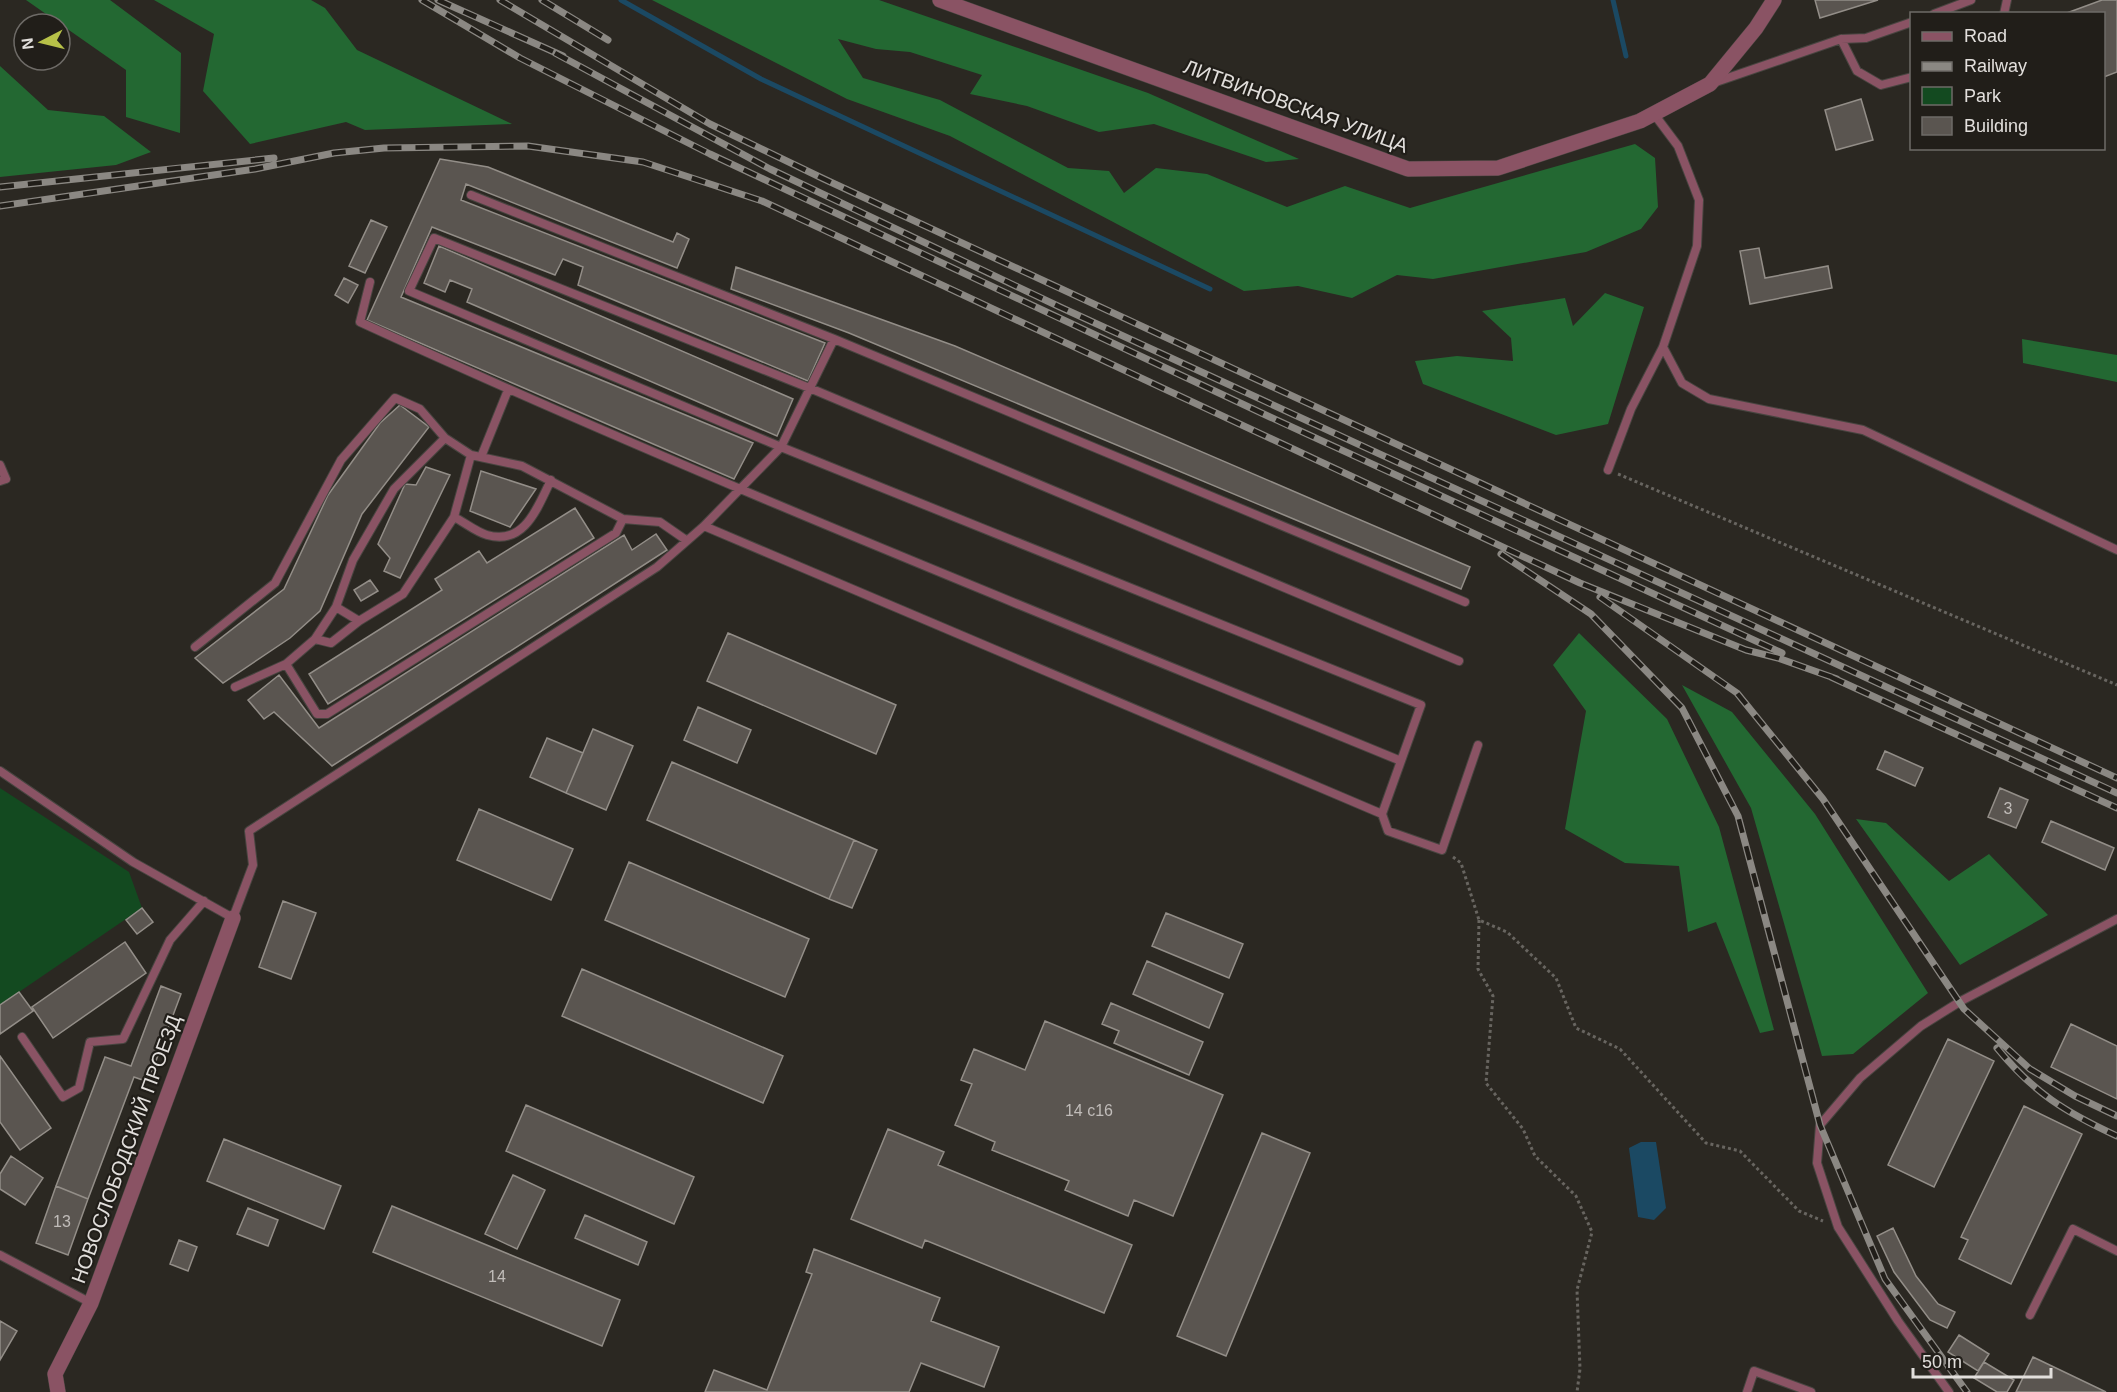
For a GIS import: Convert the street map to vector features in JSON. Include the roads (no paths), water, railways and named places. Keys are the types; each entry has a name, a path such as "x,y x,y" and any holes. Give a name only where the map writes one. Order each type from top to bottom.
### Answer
{"street":[{"name":"ЛИТВИНОВСКАЯ УЛИЦА","path":"940,0 1408,169 1498,168 1640,121 1710,84 1756,28 1774,0"},
{"name":"НОВОСЛОБОДСКИЙ ПРОЕЗД","path":"58,1392 56,1374 91,1303 233,918"}],"lane":[{"path":"1939,12 1971,0"},
{"path":"1710,84 1840,39 1866,38 1910,22"},
{"path":"1840,39 1857,71 1881,84 1910,77"},
{"path":"1608,470 1631,409 1663,347 1697,246 1699,200 1678,146 1654,114"},
{"path":"471,195 834,339 1465,602"},
{"path":"1459,661 812,389 434,238 409,291 781,447 1420,705 1383,814 1388,831 1442,850 1478,745"},
{"path":"370,282 360,322 508,390 740,490 1401,761"},
{"path":"0,771 133,862 233,918 253,865 249,831 657,567 704,526 781,447 812,389 834,339"},
{"path":"1663,347 1682,383 1709,399 1863,430 2117,550"},
{"path":"481,457 508,390"},
{"path":"195,646 275,583 341,460 394,398 420,409 445,438 471,455 522,466 623,519 660,522 686,540"},
{"path":"235,687 286,664 315,639 336,606 352,560 394,489 445,438"},
{"path":"315,639 331,643 359,621 404,594 454,517 471,455"},
{"path":"0,465 6,479 0,481"},
{"path":"454,517 487,536 512,535 530,522 551,480"},
{"path":"286,664 317,714 327,714 616,533 623,519"},
{"path":"704,526 1383,814"},
{"path":"336,606 359,621"},
{"path":"22,1037 63,1096 79,1088 90,1042 123,1039 170,940 204,901"},
{"path":"1948,1392 1898,1321 1838,1227 1817,1163 1820,1125 1860,1078 1921,1026 1960,1001 2117,919"},
{"path":"2030,1315 2073,1229 2117,1251"},
{"path":"0,1255 91,1303"},
{"path":"1747,1392 1754,1371 1811,1392"}],"water":[{"path":"1641,1142 1656,1142 1666,1208 1654,1220 1638,1217 1629,1148"}],"waterway":[{"path":"621,0 761,79 1210,289"},
{"path":"1613,0 1626,56"}],"railway":[{"path":"422,0 520,58 710,154 1270,417 1782,653"},
{"path":"438,0 563,56"},
{"path":"500,0 710,124 824,179 2117,778"},
{"path":"542,0 608,40"},
{"path":"555,53 770,169 1060,307 2117,793"},
{"path":"0,206 255,169 334,153 384,148 528,146 643,162 762,201 1580,583 1746,650 1778,658 1837,679"},
{"path":"0,187 274,158"},
{"path":"1501,554 1591,614 1682,708 1738,816 1820,1125 1885,1279 1967,1392"},
{"path":"1600,597 1737,693 1823,799 1964,1009 2030,1069 2075,1096 2117,1116"},
{"path":"1831,677 2117,808"},
{"path":"1997,1048 2024,1077 2051,1100 2117,1136"}]}
